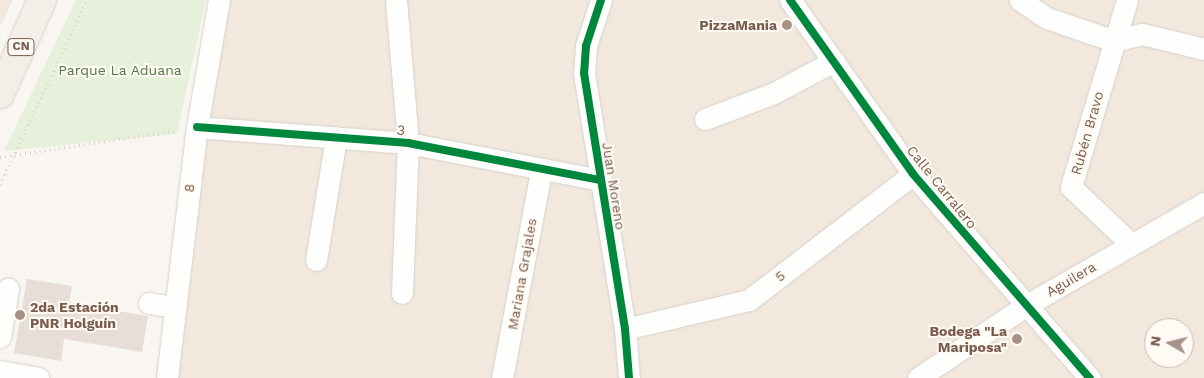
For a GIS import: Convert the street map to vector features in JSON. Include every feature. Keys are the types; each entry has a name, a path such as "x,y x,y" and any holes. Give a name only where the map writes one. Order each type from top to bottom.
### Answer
{"main road":[{"name":"CN","path":"0,94 42,0"}],"street":[{"name":"8","path":"167,378 197,127 218,0"},
{"path":"396,0 408,143 402,293"},
{"name":"Juan Moreno","path":"601,0 586,46 584,72 625,329 629,378"},
{"name":"Calle Carralero","path":"790,0 913,174 1025,306 1090,378"},
{"path":"1020,0 1048,18 1114,41 1142,34 1204,49"},
{"name":"Rubén Bravo","path":"1127,0 1071,187 1130,244"},
{"path":"705,119 774,94 834,61"},
{"name":"3","path":"197,127 408,143 541,171 600,180"},
{"path":"316,260 336,138"},
{"name":"Mariana Grajales","path":"502,378 541,171"},
{"name":"5","path":"625,329 749,300 913,174"},
{"name":"Aguilera","path":"918,378 1025,306 1204,203"},
{"path":"0,337 8,289"},
{"path":"149,303 174,307"},
{"path":"0,372 38,378"}],"path":[{"path":"0,184 87,0"},
{"path":"0,157 197,127"}],"shaded area":[{"path":"0,0 13,0 0,27"},
{"path":"219,0 1204,0 1204,378 156,378 194,120"}],"green space":[{"name":"Parque La Aduana","path":"76,0 206,0 177,134 4,151"}],"building":[{"path":"27,279 72,286 69,303 148,316 142,352 64,339 61,361 14,353"}],"cycle path":[{"path":"601,0 586,46 584,73 625,329 629,378"},
{"path":"790,0 913,174 1090,378"},
{"path":"197,127 408,143 600,180"}],"place":[{"name":"PizzaMania","path":"787,25"},
{"name":"2da Estación PNR Holguín","path":"20,315"},
{"name":"Bodega \"La Mariposa\"","path":"1017,339"}]}
